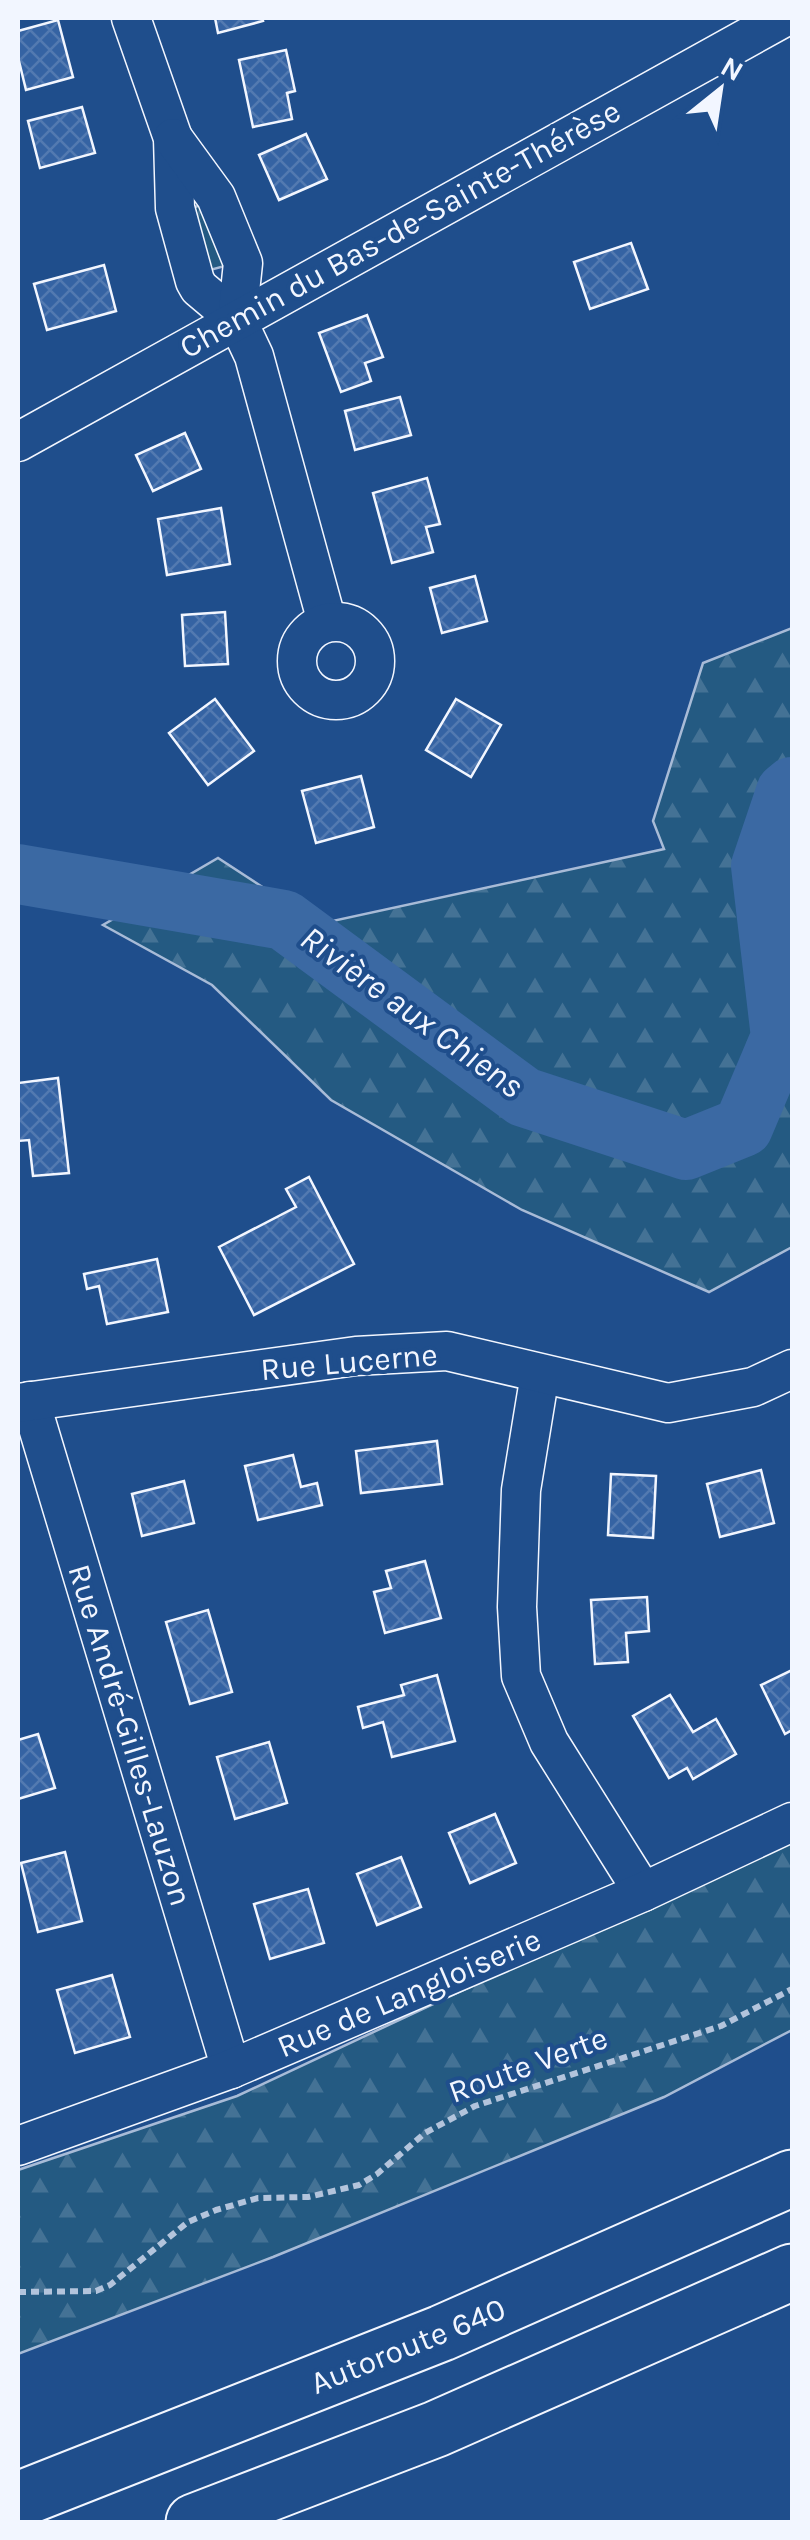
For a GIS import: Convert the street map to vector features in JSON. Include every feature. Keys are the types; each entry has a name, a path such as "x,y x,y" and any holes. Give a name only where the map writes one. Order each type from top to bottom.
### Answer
{"highway":[{"name":"Autoroute 640","path":"18,2500 442,2334 792,2178"},
{"path":"194,2522 436,2428 792,2272"}],"street":[{"path":"131,18 173,138 216,197 243,263 237,320 254,356 327,622"},
{"name":"Chemin du Bas-de-Sainte-Thérèse","path":"18,442 783,18"},
{"name":"Rue Lucerne","path":"24,1402 374,1354 446,1351 668,1402 753,1387 792,1369"},
{"path":"540,1374 521,1490 517,1608 521,1676 548,1742 644,1892"},
{"name":"Rue André-Gilles-Lauzon","path":"24,1402 231,2068"},
{"name":"Rue de Langloiserie","path":"18,2146 231,2068 644,1892 792,1822"}],"path":[{"name":"Route Verte","path":"18,2292 96,2291 110,2285 188,2222 258,2198 308,2196 359,2184 448,2118 721,2026 792,1989"}],"green space":[{"path":"202,204 225,266 210,270 193,208"},
{"path":"792,628 792,1247 709,1292 522,1210 331,1100 212,985 103,925 218,858 319,924 664,849 653,821 703,663"},
{"path":"792,1836 792,2030 664,2097 273,2257 18,2354 18,2170 237,2096"}],"building":[{"path":"215,18 262,18 263,21 218,33"},
{"path":"58,20 73,77 26,90 18,57 18,31"},
{"path":"286,50 295,91 287,93 292,119 253,127 239,60"},
{"path":"82,107 95,153 40,168 28,121"},
{"path":"306,134 327,179 279,200 259,155"},
{"path":"631,243 648,289 590,309 574,262"},
{"path":"104,265 116,311 47,330 34,284"},
{"path":"367,315 383,357 365,363 371,381 341,392 319,333"},
{"path":"400,397 411,435 355,450 345,411"},
{"path":"185,433 201,469 153,491 136,455"},
{"path":"427,478 440,524 426,527 433,552 392,563 373,493"},
{"path":"221,508 230,564 167,575 158,519"},
{"path":"475,576 487,621 442,633 430,588"},
{"path":"225,612 228,664 185,666 182,615"},
{"path":"215,699 254,751 208,785 169,733"},
{"path":"456,699 501,725 471,777 426,750"},
{"path":"361,776 374,827 316,843 302,791"},
{"path":"58,1078 69,1173 33,1176 29,1140 18,1141 18,1083"},
{"path":"309,1177 354,1264 254,1315 219,1247 296,1207 286,1189"},
{"path":"157,1259 168,1312 107,1324 99,1286 87,1289 84,1274"},
{"path":"437,1441 442,1484 361,1493 356,1451"},
{"path":"293,1455 301,1487 317,1483 322,1505 258,1520 245,1466"},
{"path":"761,1470 774,1523 720,1537 707,1484"},
{"path":"611,1474 656,1476 653,1538 608,1535"},
{"path":"184,1481 194,1523 142,1536 132,1494"},
{"path":"425,1561 441,1618 385,1633 374,1592 391,1588 386,1571"},
{"path":"647,1597 649,1631 626,1633 628,1662 595,1664 591,1600"},
{"path":"208,1610 232,1692 190,1704 166,1622"},
{"path":"792,1670 792,1730 785,1734 761,1685"},
{"path":"437,1675 455,1741 392,1757 383,1722 363,1728 358,1707 404,1695 401,1685"},
{"path":"670,1695 693,1732 716,1719 736,1754 693,1779 687,1768 669,1778 633,1716"},
{"path":"38,1734 55,1788 18,1799 18,1740"},
{"path":"269,1742 287,1803 235,1819 217,1757"},
{"path":"495,1814 516,1863 470,1883 449,1833"},
{"path":"65,1852 82,1921 38,1932 21,1863"},
{"path":"401,1857 421,1907 377,1925 357,1874"},
{"path":"308,1889 324,1943 270,1959 254,1904"},
{"path":"112,1975 130,2037 75,2053 57,1990"}],"waterway":[{"name":"Rivière aux Chiens","path":"18,874 284,920 524,1097 686,1150 743,1127 781,1037 761,866 786,792 792,787"}]}
